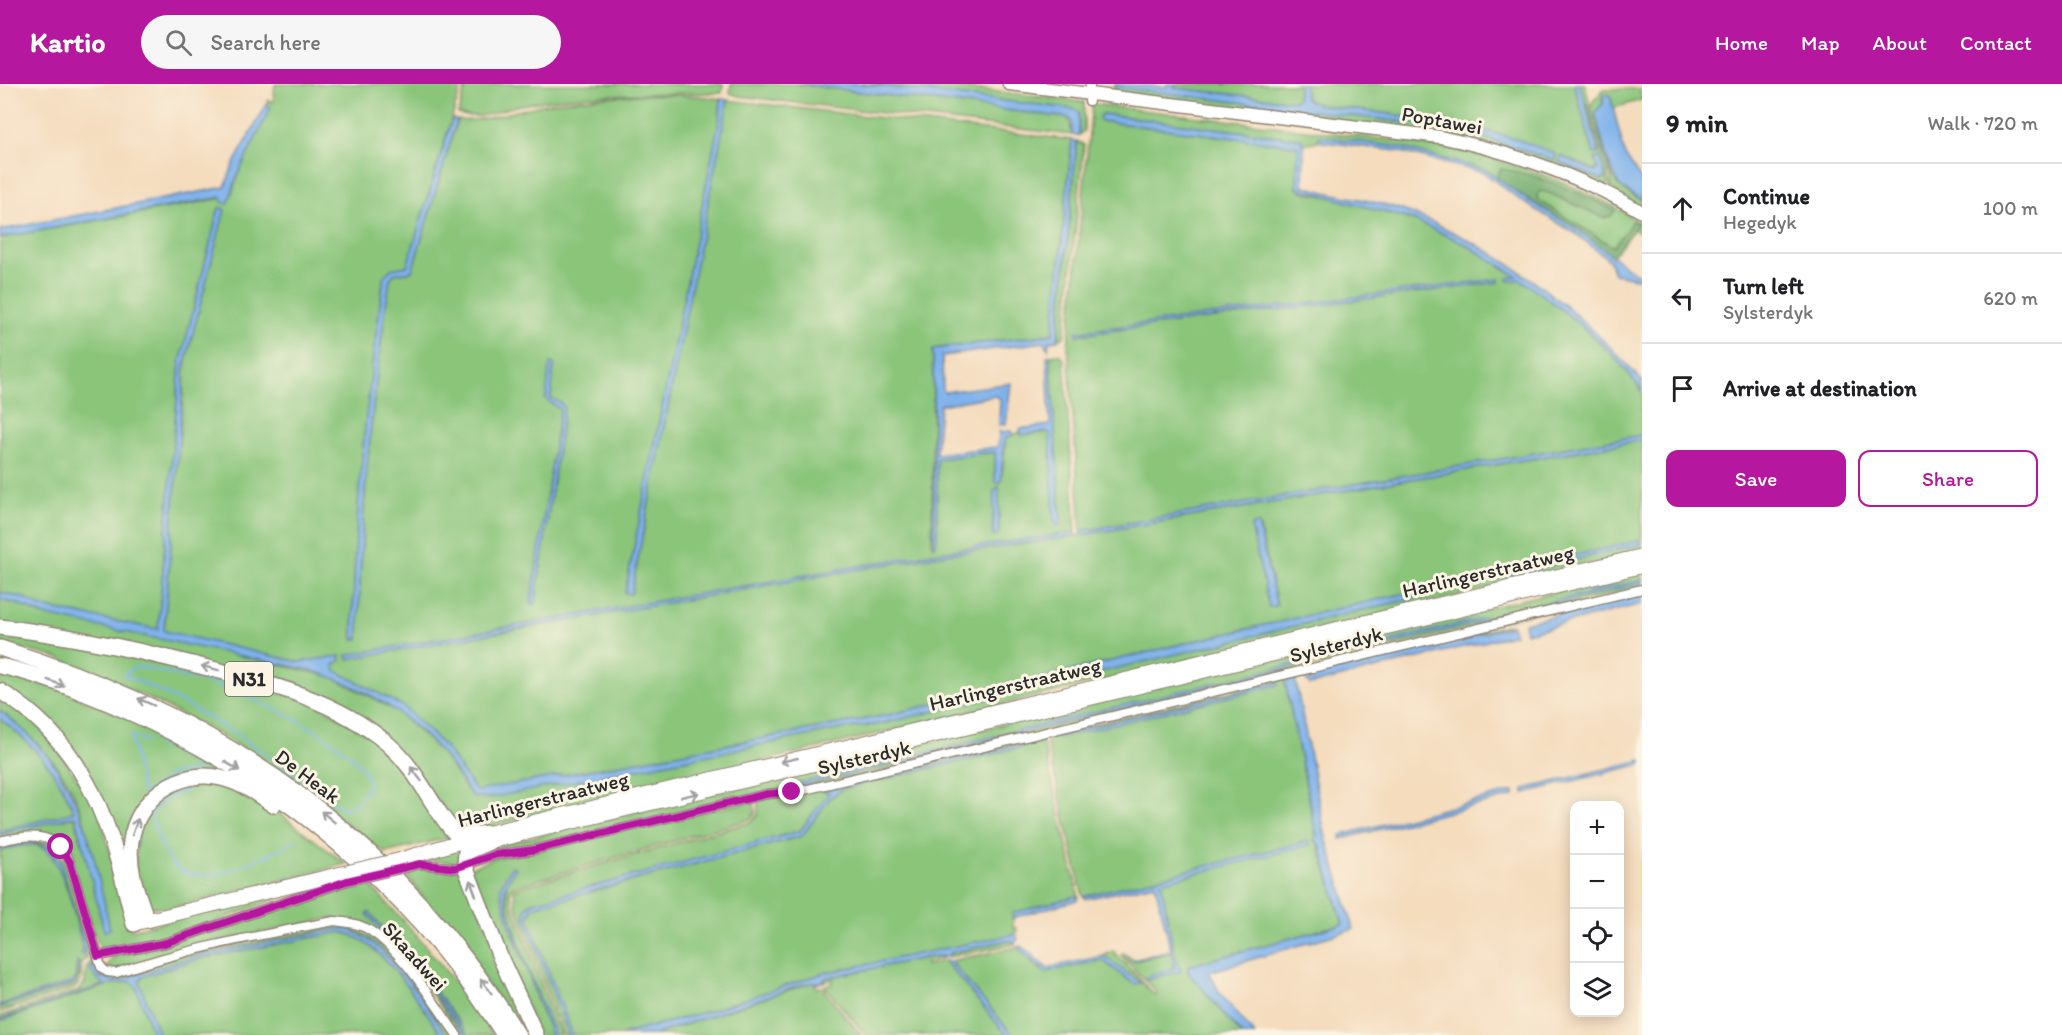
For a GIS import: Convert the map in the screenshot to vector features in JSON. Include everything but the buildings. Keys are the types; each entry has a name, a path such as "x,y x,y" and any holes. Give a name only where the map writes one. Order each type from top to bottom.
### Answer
{"highway":[{"name":"N31","path":"0,627 153,654 283,689 328,706 353,719 390,746 414,771 453,831 461,836 489,838"},
{"name":"De Heak","path":"0,648 97,681 154,706 215,737 274,775 362,845 402,883 465,957 493,994 518,1035"},
{"name":"De Heak","path":"0,666 86,694 158,725 260,783 348,852 393,893 438,943 504,1035"},
{"path":"0,692 27,710 57,739 92,789 110,828 141,922"},
{"path":"141,922 131,870 130,842 139,815 159,791 171,783 191,777 222,778 240,784 267,801 343,857 381,893 478,997"},
{"path":"489,838 470,848 464,856 465,866 500,957 536,1035"}],"main road":[{"name":"Poptawei","path":"1009,84 1410,133 1466,142 1515,155 1565,173 1607,191 1642,212"},
{"name":"Harlingerstraatweg","path":"141,922 404,863 489,838 1642,556"},
{"name":"Harlingerstraatweg","path":"489,838 1642,566"}],"street":[{"name":"Sylsterdyk","path":"404,863 448,869 465,866 494,855 533,850 767,794 800,791 1642,589"},
{"path":"0,841 21,836 40,835 61,847 70,862 98,956 165,943 344,877"},
{"name":"Skaadwei","path":"98,956 104,970 116,973 168,955 334,921 351,922 365,927 381,939 457,1035"}],"green space":[{"path":"275,84 462,84 407,266 384,276 358,502 353,639 359,639 364,503 390,278 394,274 412,270 457,120 481,119 539,105 592,98 680,95 721,99 720,116 625,593 631,594 728,100 1072,140 1053,334 933,349 932,545 937,459 995,452 1001,482 1006,438 1020,432 1021,435 1049,432 1050,434 1052,380 1050,355 1059,354 1064,359 1076,532 934,553 347,655 348,659 934,556 1076,536 1642,440 1642,540 1194,641 888,715 476,791 445,747 403,706 336,671 334,665 340,657 299,662 164,631 185,364 224,209 219,208 180,363 158,630 41,607 22,597 0,593 0,238 224,198 232,193 238,174 270,107 266,105 268,100 273,102","holes":["554,364 551,398 564,409 535,605 531,604 560,409 546,399","998,487 999,531 993,536 994,491","1259,524 1277,606 1251,526"]},
{"path":"466,84 723,84 722,93 621,94 570,98 520,105 489,114 466,116 458,114"},
{"path":"731,84 796,84 1069,118 1072,135 739,96 730,93"},
{"path":"862,84 930,84 1084,102 1084,131 1079,135 1079,113 1074,109"},
{"path":"1174,84 1299,84 1297,98 1293,101 1175,88"},
{"path":"1304,84 1574,84 1594,154 1599,153 1580,84 1585,84 1588,105 1608,173 1608,184 1606,186 1525,154 1112,91 1114,85 1427,125 1482,137 1554,160 1556,155 1489,132 1444,121 1318,105 1305,98","holes":["1561,156 1596,171 1598,169 1605,179 1601,180 1559,162"]},
{"path":"1604,89 1640,89 1642,100 1613,108 1610,95 1602,97 1605,145 1610,170 1621,188 1642,200 1642,208 1610,188 1611,176 1590,105"},
{"path":"1092,104 1407,142 1463,151 1527,169 1565,183 1614,206 1642,224 1642,234 1633,229 1637,224 1613,248 1538,200 1537,196 1539,191 1547,192 1604,218 1615,210 1580,194 1501,169 1496,179 1486,170 1398,147 1319,137 1318,141 1304,144 1301,139 1103,114 1101,121 1298,146 1297,188 1304,192 1393,213 1461,242 1496,262 1563,309 1594,335 1620,363 1642,391 1642,435 1081,531 1068,348","holes":["1498,279 1499,282 1077,335"]},
{"path":"1077,141 1084,145 1065,331 1064,337 1059,338"},
{"path":"1501,169 1545,180 1615,210 1611,216 1604,218 1547,192 1539,191 1537,196 1538,200 1613,247 1633,221 1638,224 1612,257 1577,229 1496,179"},
{"path":"1642,544 1642,552 469,831 461,831 414,770 313,697 0,625 0,600 18,604 42,615 161,638 333,677 397,711 442,753 468,791 489,798 841,729 881,724"},
{"path":"1642,571 1642,580 800,784 801,786 1642,583 1642,587 864,774 470,861 479,850"},
{"path":"1511,624 1285,682 1317,839 1343,924 1188,966 1188,972 1242,1035 1013,1035 950,961 1018,947 1045,972 1102,960 1134,984 1140,983 1103,956 1113,951 1155,996 1157,993 1121,955 1123,953 1134,961 1169,952 1172,954 1173,970 1145,978 1181,971 1174,953 1160,882 1309,841 1083,897 1047,743 1052,734"},
{"path":"0,630 66,640 311,701 388,747 451,837 385,853 276,770 212,730 136,692 58,658 0,643"},
{"path":"0,672 60,690 149,727 237,776 219,775 148,798 129,871 95,789 0,689"},
{"path":"0,695 39,725 98,807 131,930 319,883 175,937 109,950 102,949 98,944 64,846 49,836 34,833 0,838 0,834 74,816 95,887 88,841 76,798 49,756 26,732 0,711"},
{"path":"0,719 44,760 61,785 74,812 0,831"},
{"path":"1039,737 1043,742 1079,898 1013,913 1013,928 1017,928 1016,935 824,973 709,1011 621,1035 573,1035 528,917 533,907 802,836 830,798 842,789 1039,743 1037,740 823,791 830,792 800,831 528,905 525,918 569,1035 563,1035 516,906 514,889 751,822 758,815 758,800"},
{"path":"212,780 264,802 346,864 171,908 149,907 135,874 138,826 169,789"},
{"path":"754,801 755,814 750,819 512,887 510,892 513,907 560,1035 555,1035 524,956 510,910 508,880 501,885 537,1001 551,1035 538,1035 470,868 495,858"},
{"path":"21,839 44,841 56,848 61,855 77,897 92,953 82,962 81,981 75,988 0,1012 0,1007 73,985 79,976 79,962 75,981 0,1005 0,851 32,845 46,850 62,875 83,950 86,950 60,860 39,843 0,848 0,844"},
{"path":"463,847 460,861 455,863 422,859"},
{"path":"412,868 463,869 532,1035 525,1035 403,870"},
{"path":"365,880 432,954 493,1035 468,1035 418,967 369,912 416,969 465,1035 461,1035 433,996 382,935 333,918 184,948 113,970 107,966 113,957 347,884 349,887"},
{"path":"340,925 358,930 390,953 418,986 453,1035 447,1035 415,988 388,956 358,933 342,928 197,956 115,981 91,971 104,985 0,1019 0,1016 79,990 85,983 86,968 90,962 94,963 102,974 113,977 171,958"},
{"path":"341,932 356,937 385,959 411,990 442,1035 159,1035 139,982 142,977 198,959"},
{"path":"1014,941 1015,944 948,957 950,953"},
{"path":"935,956 944,958 926,962 926,965 945,961 1007,1035 866,1035 824,986 833,983 833,979 823,982 825,978"},
{"path":"130,981 136,987 153,1035 0,1035 0,1021 107,985"},
{"path":"816,981 819,983 815,985 816,988 821,987 861,1035 654,1035"}],"water":[{"path":"796,84 862,84 1074,109 1079,112 1079,135 1072,135 1072,122 1069,118"},
{"path":"1116,84 1166,87 1167,84 1174,84 1175,88 1293,101 1297,98 1299,84 1304,84 1305,98 1318,105 1469,127 1528,143 1556,154 1554,160 1482,137 1427,125 1120,88 1115,87"},
{"path":"1574,84 1580,84 1599,153 1594,154"},
{"path":"1603,95 1610,95 1625,155 1642,181 1642,200 1620,187 1606,156 1595,112 1603,104"},
{"path":"721,99 728,100 725,117 631,594 625,593 720,116"},
{"path":"266,105 271,107 238,174 228,204 222,202 222,197 0,238 0,230 225,187 233,165"},
{"path":"1103,114 1301,139 1304,144 1303,185 1397,208 1432,222 1499,258 1560,302 1589,327 1642,381 1642,391 1602,344 1570,317 1520,279 1509,281 1508,278 1516,276 1465,244 1413,220 1297,188 1298,146 1101,121 1099,117"},
{"path":"452,119 457,120 412,271 394,274 390,279 364,504 359,639 353,639 358,503 384,276 391,269 407,266"},
{"path":"1319,136 1398,147 1486,170 1525,198 1577,229 1635,273 1642,275 1642,279 1614,274 1609,260 1575,233 1523,202 1484,173 1397,151 1318,141"},
{"path":"1072,140 1077,141 1058,340 1049,341 1048,349 1044,342 942,356 943,390 945,392 1011,383 1006,424 999,425 1000,398 993,396 940,405 936,454 998,447 999,432 1012,431 1012,436 1006,438 1004,443 1001,482 995,482 995,452 937,459 937,541 934,547 933,349 1053,334"},
{"path":"1560,156 1596,171 1598,169 1595,159 1600,157 1606,177 1602,180 1559,162"},
{"path":"219,208 225,209 185,364 164,631 299,662 340,656 341,660 334,665 336,671 403,706 445,747 476,791 888,715 1194,641 1642,540 1642,544 881,724 841,729 489,798 473,797 444,756 415,727 384,703 349,684 310,670 42,615 18,604 0,600 0,593 22,597 41,607 158,629 180,363"},
{"path":"1499,279 1499,282 1077,335 1076,332"},
{"path":"1050,355 1061,524 1058,526 1054,521 1050,434 1048,432 1021,435 1020,429 1050,425 1047,356"},
{"path":"550,363 554,364 551,398 561,403 564,408 535,605 531,604 560,409 546,399"},
{"path":"1642,435 1642,440 1082,535 1081,531"},
{"path":"999,487 999,531 997,536 993,536 994,491"},
{"path":"1258,524 1277,606 1269,607 1251,526"},
{"path":"1076,532 1076,536 934,556 348,659 347,655 934,553"},
{"path":"1642,580 1642,583 800,786 799,783"},
{"path":"1642,594 1642,604 1526,633 1524,623"},
{"path":"1512,626 1515,634 1512,635 1310,685 1303,677"},
{"path":"1295,678 1325,834 1354,929 1209,972 1220,993 1255,1035 1242,1035 1188,972 1188,966 1343,924 1320,845 1314,840 1317,837 1285,682"},
{"path":"1278,682 1279,685 1057,738 1056,735"},
{"path":"0,711 49,757 78,808 96,864 110,929 107,931 104,931 76,816 0,834 0,831 74,812 53,772 23,738 0,719"},
{"path":"1038,740 1039,743 842,789 830,798 802,836 533,907 528,917 573,1035 569,1035 525,918 525,910 531,903 800,831 829,793 823,791"},
{"path":"1642,760 1642,764 1524,793 1524,789"},
{"path":"1514,791 1514,796 1341,839 1341,835"},
{"path":"1309,841 1310,845 1161,882 1174,953 1181,971 1146,980 1144,978 1175,967 1171,952 1134,961 1123,953 1133,960 1171,950 1155,884 1085,899 1084,896"},
{"path":"29,842 48,846 60,860 86,948 84,955 81,954 83,948 68,889 55,860 46,850 37,845 23,845 0,851 0,848"},
{"path":"512,866 516,868 505,889 510,917 555,1035 551,1035 509,923 501,894 501,885"},
{"path":"1077,896 1078,900 1012,918 1013,913"},
{"path":"369,912 418,967 468,1035 465,1035 416,969 367,914"},
{"path":"342,928 358,933 388,956 415,988 447,1035 442,1035 411,990 385,959 356,937 341,932 198,959 142,977 139,982 159,1035 153,1035 136,987 130,981 107,985 0,1021 0,1019 104,985 94,976 89,967 93,966 100,977 115,981 197,956"},
{"path":"1015,934 1018,938 1015,944 1013,941 1005,941 950,953 948,957 935,956 825,978 823,982 804,984 654,1035 621,1035 709,1011 824,973"},
{"path":"1022,946 1047,968 1103,956 1141,983 1134,984 1102,960 1046,972 1021,951 1018,947"},
{"path":"77,961 79,962 76,983 0,1007 0,1005 75,981"},
{"path":"945,961 950,961 1013,1035 1007,1035"}],"waterway":[{"path":"139,667 196,679 229,689 265,704 316,731 340,747 358,763 367,779 365,793 356,803 343,809 238,735 183,703 124,675 133,668 139,667"},
{"path":"143,795 131,736 148,741"},
{"path":"143,795 172,774 206,767 155,743"},
{"path":"188,790 167,800 151,817 168,858 184,872 199,875 215,874 251,863 296,841"}],"route":[{"path":"61,847 70,862 98,956 165,943 331,885 420,864 455,868 480,862 494,855 533,850 775,792 792,792"}]}
